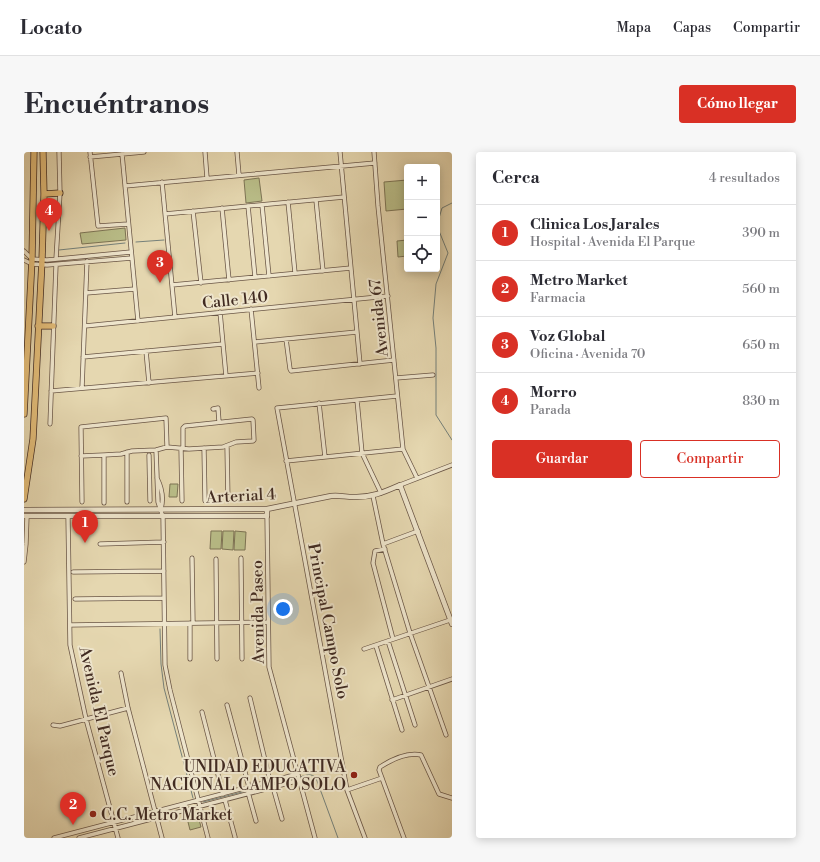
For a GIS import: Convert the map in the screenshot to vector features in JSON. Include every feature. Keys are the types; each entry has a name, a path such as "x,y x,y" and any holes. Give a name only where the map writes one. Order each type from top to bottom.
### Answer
{"main road":[{"path":"24,414 32,262 34,152"},
{"path":"24,499 33,439 42,262 44,194 43,152"},
{"path":"44,194 60,193"},
{"path":"38,326 53,326"}],"street":[{"path":"56,259 60,193 59,152"},
{"path":"90,152 98,226 128,224"},
{"path":"90,157 144,152"},
{"path":"205,152 207,178"},
{"path":"237,152 239,175"},
{"path":"340,152 360,364"},
{"name":"Avenida 67","path":"374,152 403,449 417,478"},
{"path":"122,154 138,320"},
{"path":"125,186 375,163"},
{"path":"162,182 175,317"},
{"path":"165,214 344,197"},
{"path":"316,200 323,271"},
{"path":"288,202 295,273"},
{"path":"262,205 269,276"},
{"path":"248,206 255,277"},
{"path":"222,208 228,280"},
{"path":"193,211 200,282"},
{"path":"24,260 42,262 56,259 131,252"},
{"path":"25,253 32,262"},
{"path":"42,262 56,265 132,258"},
{"path":"82,388 87,261"},
{"path":"50,424 56,265"},
{"path":"172,285 351,268"},
{"path":"86,293 135,289"},
{"name":"Calle 140","path":"85,326 388,296"},
{"path":"251,309 259,388"},
{"path":"220,312 226,376"},
{"path":"254,342 357,332"},
{"path":"286,339 291,371 394,360"},
{"path":"83,357 223,344"},
{"path":"146,351 149,382"},
{"path":"51,391 258,373"},
{"path":"396,378 433,375"},
{"path":"325,457 319,403 397,396"},
{"path":"357,400 362,453 381,493"},
{"name":"Principal Campo Solo","path":"319,403 277,407 348,790 365,838"},
{"path":"213,408 218,408 219,422"},
{"path":"82,502 81,427 167,418 167,447"},
{"path":"81,456 156,450 167,447 182,448 204,448 227,446 236,442 254,441 252,419 186,426 183,428 182,448 182,501"},
{"path":"227,446 228,501"},
{"path":"204,448 205,501"},
{"path":"286,461 403,449"},
{"path":"156,450 157,478 162,490 163,502 161,510 163,516 164,542 165,666 208,838"},
{"path":"127,452 127,502"},
{"path":"104,455 104,503"},
{"path":"149,455 150,501"},
{"name":"Arterial 4","path":"24,510 267,509 331,496 341,495 352,498 373,496 452,465"},
{"path":"150,469 156,469"},
{"path":"364,650 410,633 451,622 400,485"},
{"path":"373,496 383,544 410,633 446,735"},
{"path":"267,509 267,516"},
{"path":"68,510 68,517"},
{"path":"24,562 26,544 25,516"},
{"name":"Arterial 4","path":"25,516 267,516"},
{"name":"Avenida Paseo","path":"267,516 269,667 315,838"},
{"name":"Avenida El Parque","path":"68,517 70,645 86,719 118,838"},
{"path":"383,544 418,531"},
{"path":"100,544 164,542"},
{"path":"385,549 375,551 372,563 393,639"},
{"path":"190,659 192,623 192,558"},
{"path":"241,558 242,659"},
{"path":"216,559 217,659"},
{"path":"73,572 164,571"},
{"path":"75,599 164,598"},
{"path":"70,625 268,622"},
{"path":"388,641 415,724"},
{"path":"376,646 402,730"},
{"path":"121,673 128,708 162,838"},
{"path":"392,700 452,678"},
{"path":"250,698 270,781"},
{"path":"227,705 256,820"},
{"path":"53,725 60,726 128,708"},
{"path":"202,712 223,794"},
{"path":"404,838 379,769 388,761 408,755 421,754 439,794 452,798"},
{"path":"79,838 225,800 270,781 299,777"},
{"path":"54,838 223,794 273,787 299,777"},
{"path":"348,790 382,778"},
{"path":"273,787 282,819"},
{"path":"225,800 235,837"}],"green space":[{"path":"259,178 262,201 246,203 244,180"},
{"path":"404,180 404,209 386,211 384,182"},
{"path":"125,228 126,240 82,244 80,233"},
{"path":"404,240 404,256 398,257 397,241"},
{"path":"170,484 178,484 177,497 169,497"},
{"path":"211,531 222,531 221,549 210,549"},
{"path":"223,531 234,531 233,550 222,549"},
{"path":"235,531 246,532 245,550 234,550"},
{"path":"197,812 201,827 190,830 186,814"}],"waterway":[{"path":"440,215 442,208 452,203"},
{"path":"440,233 448,253 436,284 433,318 436,348 436,415 452,440"},
{"path":"136,242 164,240"},
{"path":"59,250 125,243"},
{"path":"160,629 161,664 164,688 193,798"},
{"path":"300,777 311,775 316,778 338,838"},
{"path":"203,802 297,778"}],"place":[{"name":"Morro","path":"49,231"},
{"name":"Voz Global","path":"160,283"},
{"name":"Clinica Los Jarales","path":"85,543"},
{"name":"UNIDAD EDUCATIVA NACIONAL CAMPO SOLO","path":"354,775"},
{"name":"C.C. Metro Market","path":"93,814"},
{"name":"Metro Market","path":"73,825"}]}
